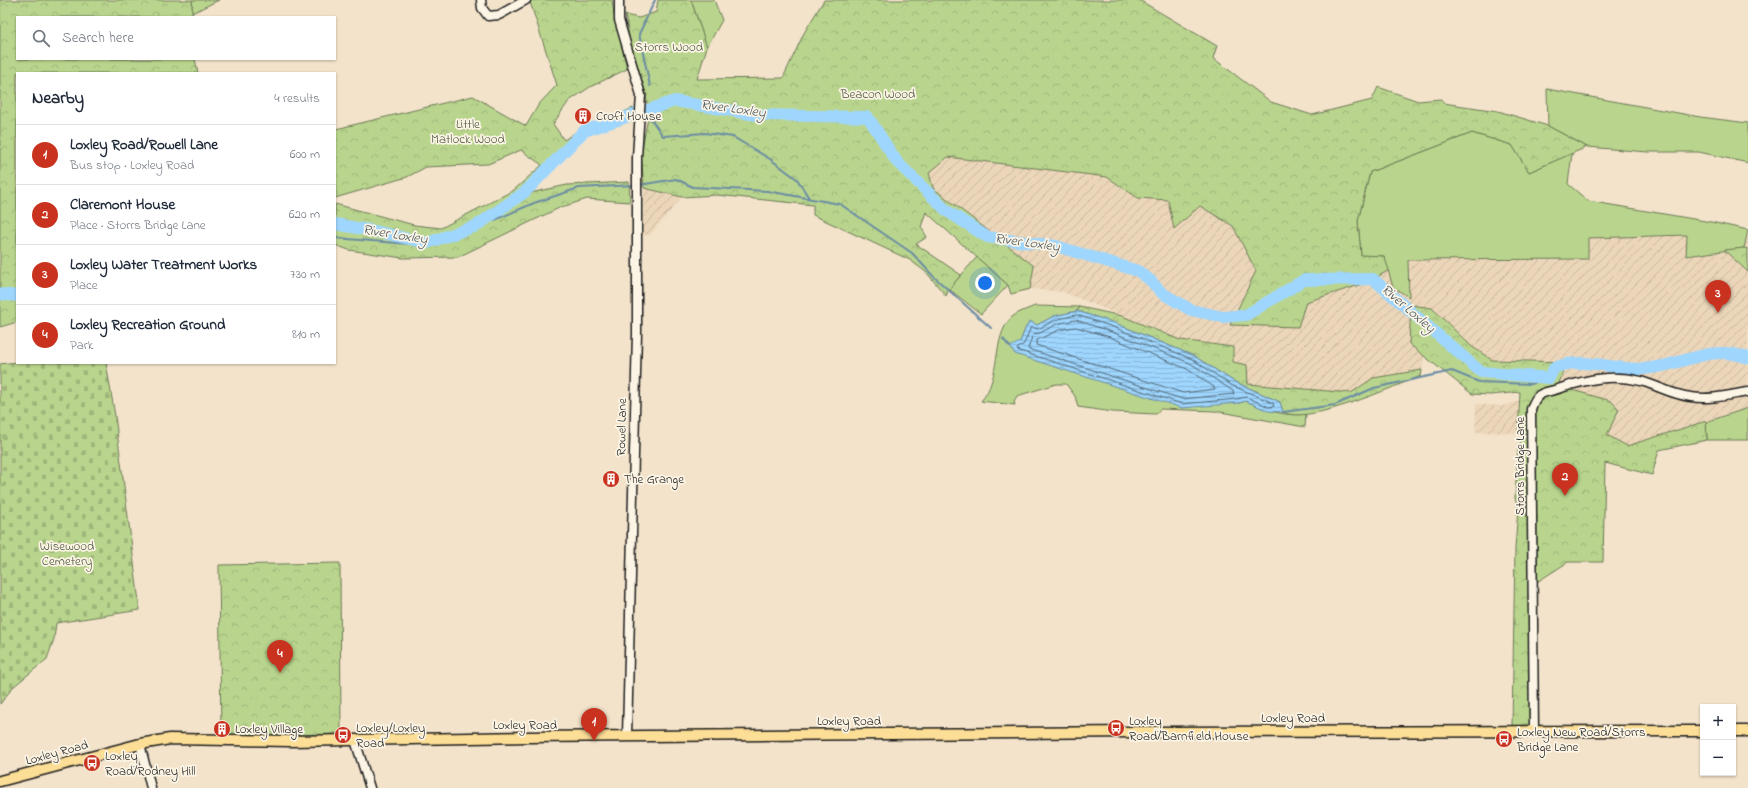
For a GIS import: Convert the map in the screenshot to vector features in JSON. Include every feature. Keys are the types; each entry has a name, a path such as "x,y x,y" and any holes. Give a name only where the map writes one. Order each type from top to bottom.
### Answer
{"main road":[{"name":"Loxley Road","path":"1,783 140,744 170,740 355,740 627,736 1134,732 1700,731"},
{"path":"1736,731 1748,731"}],"street":[{"path":"481,0 482,8 488,16 499,15 526,0"},
{"name":"Rowel Lane","path":"619,0 619,20 640,90 642,104 637,134 637,333 627,736"},
{"name":"Storrs Bridge Lane","path":"1534,731 1531,409 1535,398 1538,394 1547,391 1605,377 1641,381 1691,398 1714,398 1748,392"},
{"path":"355,740 370,788"},
{"path":"140,744 151,788"}],"shaded area":[{"path":"948,157 1107,177 1138,198 1168,200 1174,228 1200,206 1233,226 1256,271 1230,325 1369,282 1389,270 1393,287 1409,296 1408,260 1588,259 1588,238 1687,235 1687,256 1744,248 1748,230 1748,408 1627,446 1607,435 1619,409 1558,386 1566,362 1492,360 1471,346 1432,308 1409,344 1425,356 1422,370 1373,378 1351,393 1247,384 1247,365 1233,362 1233,347 1180,340 1063,292 1030,289 1034,266 933,188 929,173"},
{"path":"644,188 682,197 650,235 643,235"},
{"path":"1519,401 1518,433 1475,432 1476,404 1503,406"}],"green space":[{"path":"0,0 192,0 192,16 16,16 16,60 195,60 198,72 16,72 16,322 0,327"},
{"path":"192,0 219,0 192,13"},
{"name":"Little Matlock Wood","path":"533,0 612,0 627,69 590,87 569,101 553,124 564,140 576,132 633,108 634,120 585,136 530,193 567,185 629,182 630,202 587,199 559,208 458,257 403,258 349,250 336,245 336,204 414,225 441,228 514,190 542,165 521,150 488,164 426,167 407,177 336,198 336,129 473,96 526,126 539,104 557,85 530,2"},
{"name":"Beacon Wood","path":"658,0 691,0 707,47 697,79 783,78 804,33 824,0 1139,0 1217,46 1213,58 1271,102 1312,115 1372,100 1378,87 1418,101 1441,99 1443,103 1498,111 1548,126 1587,147 1529,172 1512,145 1472,133 1370,172 1358,221 1361,255 1384,256 1389,270 1369,282 1306,302 1298,327 1230,325 1256,271 1233,226 1200,206 1174,229 1168,200 1138,198 1107,177 948,157 929,173 933,188 1034,266 1030,289 1011,294 1008,285 926,212 921,227 927,237 916,244 961,275 949,289 946,296 927,273 910,260 813,215 813,205 717,195 682,197 644,188 641,153 649,113 645,90 630,41 625,15 639,18 656,12"},
{"path":"691,0 714,0 722,20 707,47"},
{"path":"1547,89 1700,117 1748,123 1748,163 1699,152 1648,152 1587,147 1548,126"},
{"path":"1472,133 1512,145 1529,172 1572,153 1568,184 1588,201 1711,222 1748,230 1744,248 1686,256 1687,235 1588,238 1588,259 1408,260 1409,297 1393,287 1384,256 1361,256 1358,221 1370,172"},
{"path":"1748,249 1748,272 1724,250"},
{"path":"977,257 1008,285 981,314 949,289"},
{"path":"1411,305 1432,308 1471,346 1492,360 1566,362 1558,386 1611,401 1619,409 1607,435 1627,446 1706,421 1707,440 1659,450 1652,475 1605,463 1603,562 1568,562 1537,582 1536,434 1529,433 1530,725 1512,726 1515,549 1518,508 1515,498 1518,445 1529,434 1518,433 1520,392 1491,395 1472,394 1409,344"},
{"path":"1035,306 1080,307 1077,311 1054,316 1037,325 1026,327 1020,342 1239,403 1246,401 1282,414 1306,414 1305,427 1215,411 1160,409 1156,414 1113,412 1078,407 1075,396 1066,384 1056,384 1017,396 1014,401 1015,405 981,401 988,392 992,381 998,346 1006,325 1014,315"},
{"path":"1080,307 1122,316 1180,340 1233,347 1233,362 1247,365 1248,384 1351,393 1373,378 1422,370 1421,376 1351,403 1311,414 1295,415 1283,412 1280,402 1233,381 1194,356 1115,323 1077,311"},
{"name":"Wisewood Cemetery","path":"16,362 16,364 106,364 115,416 140,610 56,623 54,639 47,659 13,687 0,704 0,364"},
{"path":"1748,408 1748,440 1707,440 1706,422"},
{"path":"340,563 341,734 287,736 221,735 219,565"}],"water":[{"path":"1077,311 1115,323 1194,356 1233,381 1280,402 1283,412 1268,411 1246,401 1239,403 1182,408 1015,354 1010,347 1020,342 1030,321 1037,325 1054,316"}],"waterway":[{"path":"650,86 639,34 655,0"},
{"name":"River Loxley","path":"336,224 427,243 476,226 525,192 584,131 675,101 756,115 868,117 897,162 947,211 987,237 1056,246 1138,271 1150,280 1162,293 1191,310 1223,317 1246,315 1304,280 1373,279 1481,372 1549,378 1554,368 1576,363 1643,369 1670,364 1707,354 1733,354 1748,358"},
{"path":"645,111 663,136 705,133 733,137 770,159 797,179 809,198"},
{"path":"639,185 676,179 693,187 767,191 840,204 912,253 933,276 991,328"},
{"path":"476,226 495,220 534,203 579,188 635,185"},
{"path":"336,238 409,244 415,240"},
{"name":"River Loxley","path":"0,294 16,296"},
{"path":"1003,339 1010,347"},
{"path":"1283,412 1335,405 1374,388 1452,371 1479,382 1531,384 1549,378"}],"place":[{"name":"Croft House","path":"583,116"},
{"name":"Loxley Water Treatment Works","path":"1718,313"},
{"name":"The Grange","path":"611,479"},
{"name":"Claremont House","path":"1565,496"},
{"name":"Loxley Recreation Ground","path":"280,673"},
{"name":"Loxley Road/Barnfield House","path":"1116,728"},
{"name":"Loxley Village","path":"222,729"},
{"name":"Loxley/Loxley Road","path":"343,735"},
{"name":"Loxley New Road/Storrs Bridge Lane","path":"1504,739"},
{"name":"Loxley Road/Rowell Lane","path":"594,741"},
{"name":"Loxley Road/Rodney Hill","path":"92,763"}],"park label":[{"name":"Storrs Wood","path":"669,47"}]}
